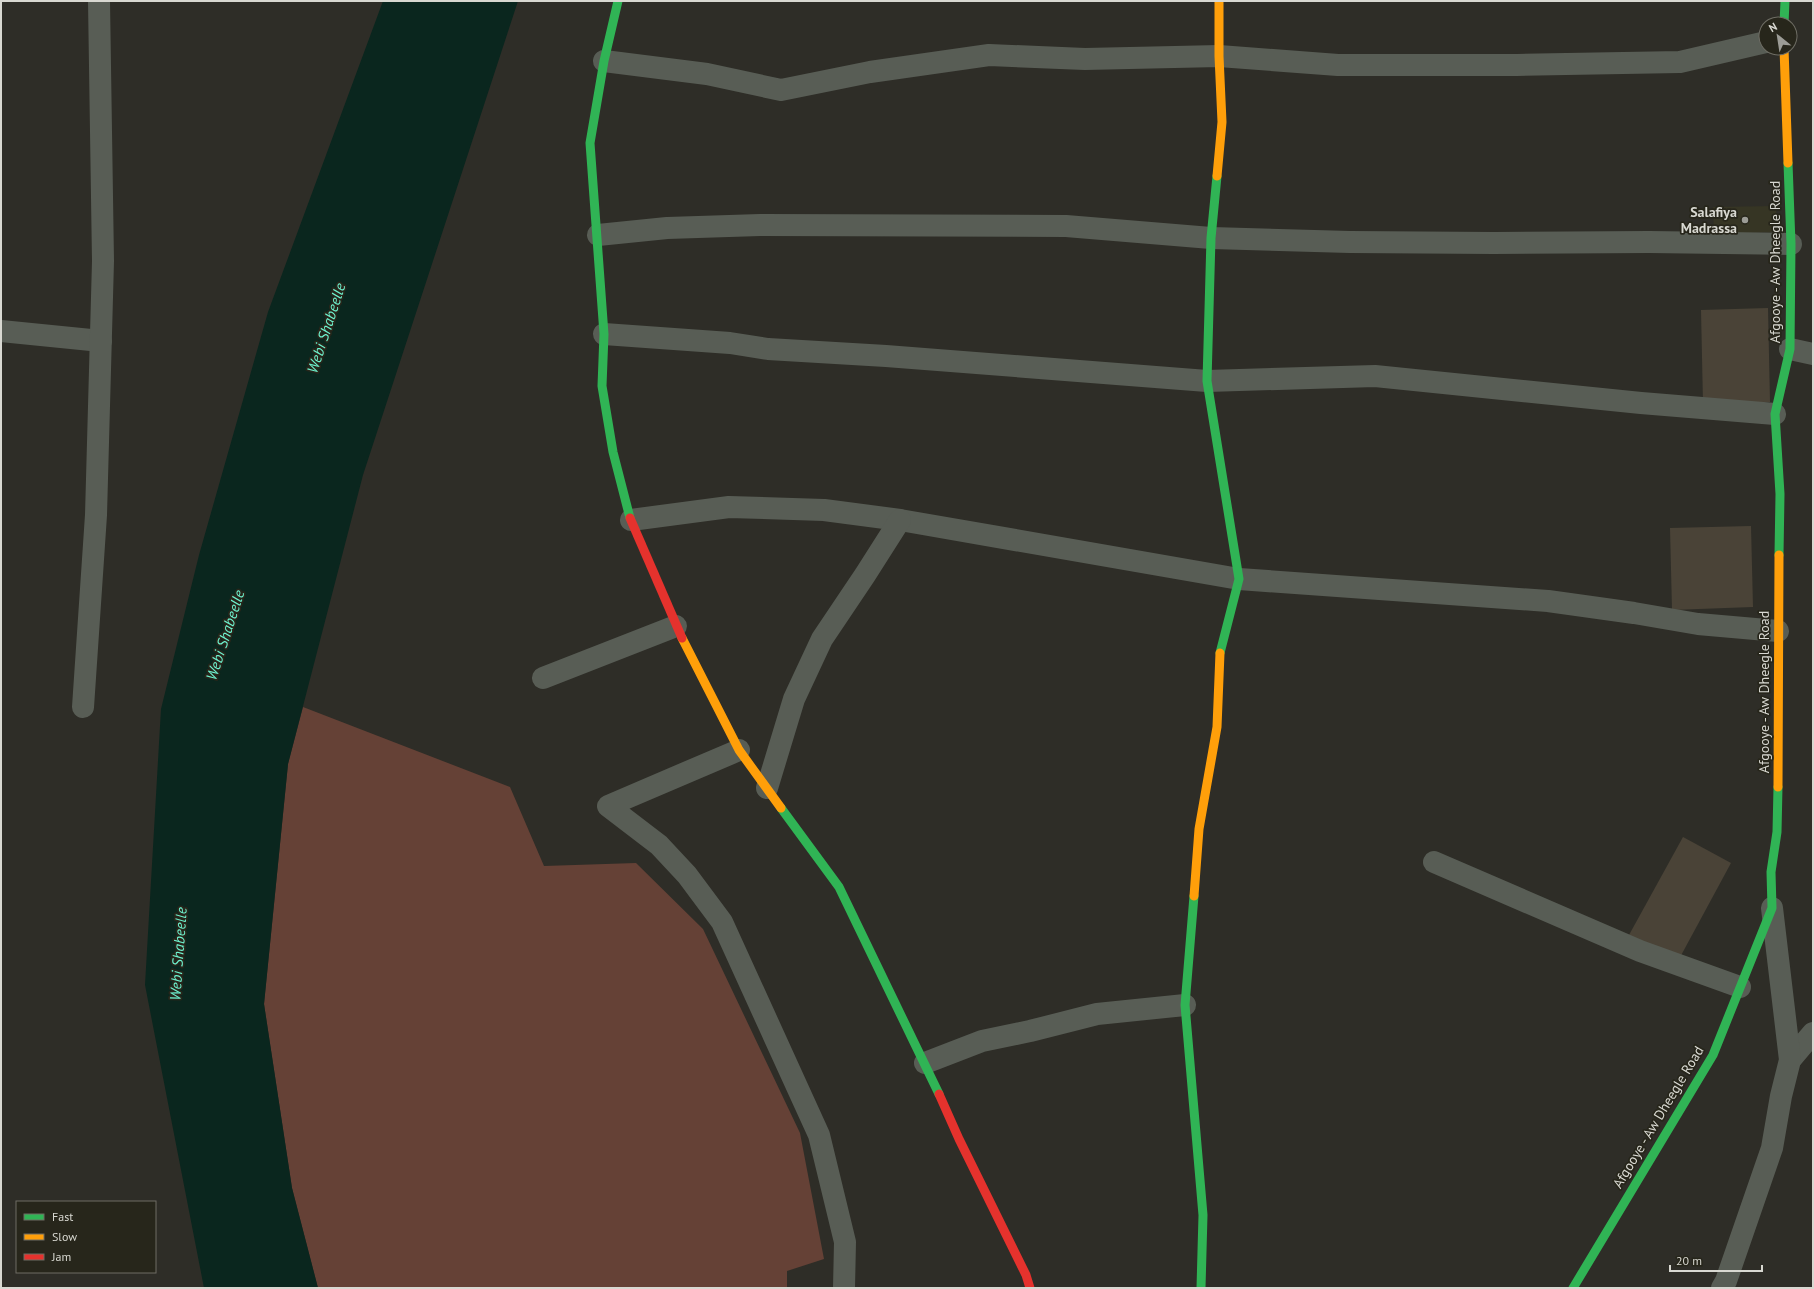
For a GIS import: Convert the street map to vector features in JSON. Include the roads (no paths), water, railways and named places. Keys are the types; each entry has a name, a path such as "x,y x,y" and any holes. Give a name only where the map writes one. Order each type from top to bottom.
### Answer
{"street":[{"path":"83,707 96,515 103,261 99,1"},
{"path":"618,1 604,61 590,143 598,234 604,334 602,386 613,452 631,520 676,626 739,750 839,887 925,1063 959,1139 1026,1275 1030,1288"},
{"path":"1201,1288 1203,1215 1185,1005 1199,829 1217,727 1219,658 1238,580 1207,381 1211,238 1222,122 1219,56 1219,1"},
{"path":"1784,16 1785,1"},
{"path":"604,61 707,74 781,90 870,72 989,55 1085,59 1219,56 1338,65 1517,65 1680,62 1758,44"},
{"name":"Afgooye - Aw Dheegle Road","path":"1574,1288 1713,1055 1772,908 1771,872 1777,832 1780,494 1775,414 1790,349 1791,244 1784,56"},
{"path":"598,234 667,228 760,225 1066,226 1211,238 1464,243 1649,242 1791,244"},
{"path":"1,331 101,341"},
{"path":"604,334 730,343 768,349 886,356 1207,381 1375,376 1641,403 1775,414"},
{"path":"1790,349 1813,354"},
{"path":"631,520 729,507 824,510 900,520 1238,580 1548,601 1698,624 1778,631"},
{"path":"767,788 794,699 822,639 865,576 900,520"},
{"path":"543,678 676,626"},
{"path":"739,750 608,806 659,845 687,875 722,922 819,1135 845,1242 844,1288"},
{"path":"1434,862 1640,951 1740,987"},
{"path":"1722,1288 1726,1281 1772,1148 1781,1096 1790,1060 1772,908"},
{"path":"925,1063 982,1041 1030,1031 1097,1014 1185,1005"},
{"path":"1790,1060 1813,1033"}],"water":[{"name":"Webi Shabeelle","path":"383,1 518,1 363,475 288,764 264,1004 292,1188 318,1288 204,1288 145,985 161,709 199,555 268,312"}],"place":[{"name":"Salafiya Madrassa","path":"1745,220"}]}
